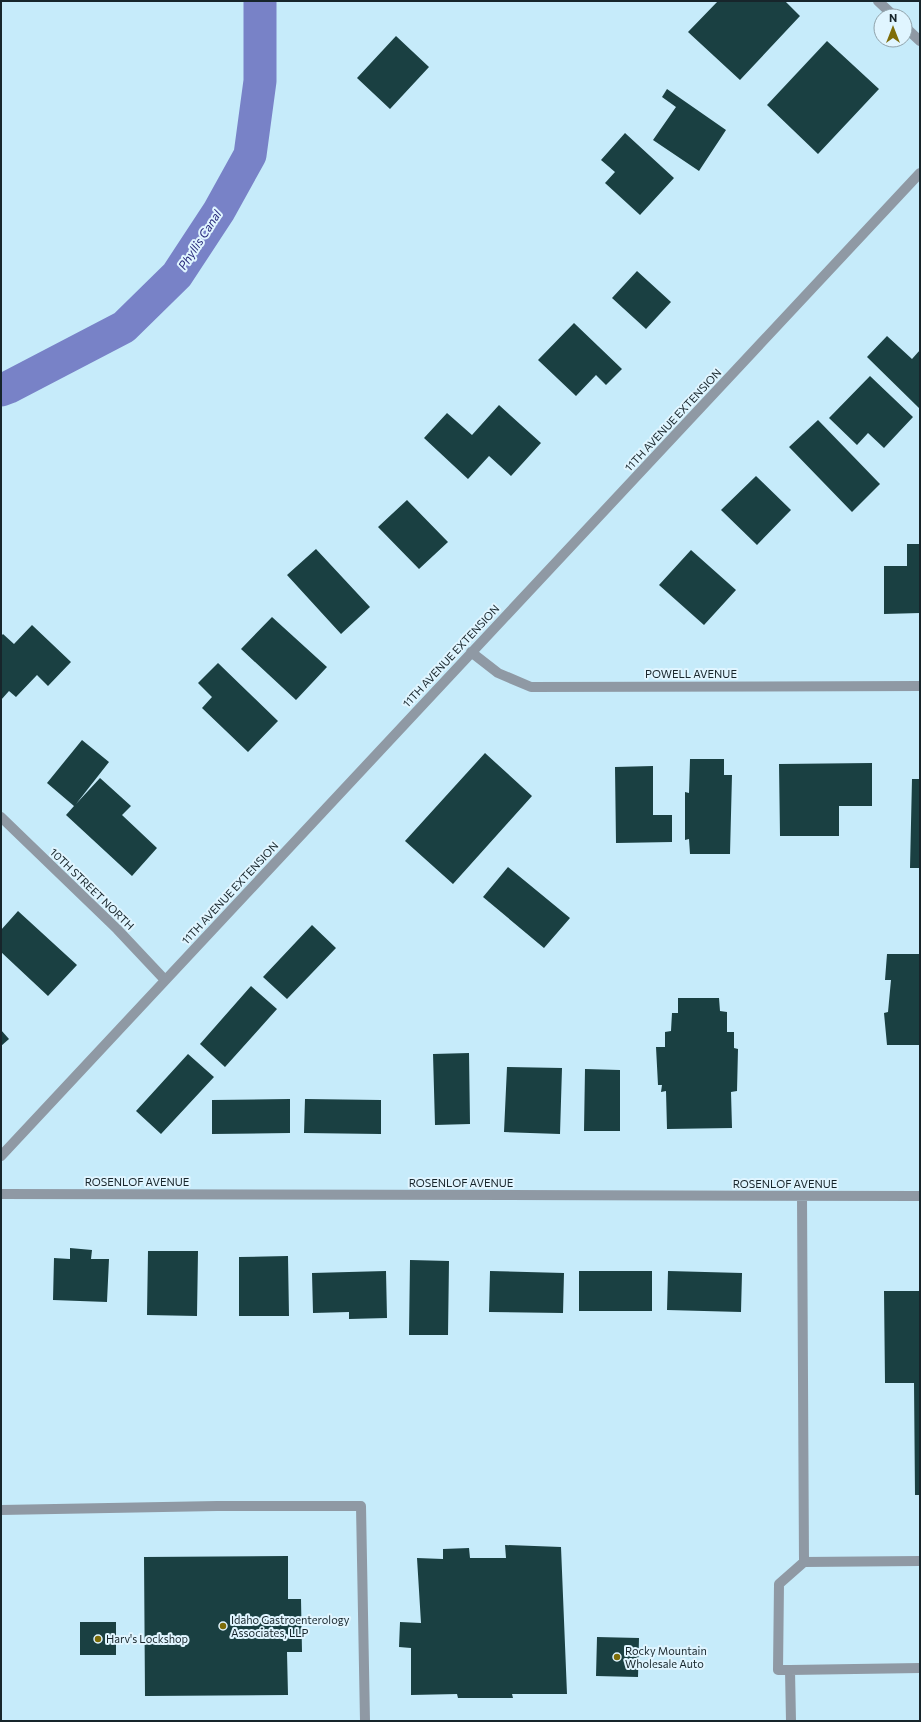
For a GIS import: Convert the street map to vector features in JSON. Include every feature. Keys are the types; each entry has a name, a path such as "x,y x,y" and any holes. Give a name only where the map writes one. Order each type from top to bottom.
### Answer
{"street":[{"path":"878,1 885,8"},
{"name":"11TH AVENUE EXTENSION","path":"1,1156 920,173"},
{"name":"POWELL AVENUE","path":"471,652 498,673 531,687 920,686"},
{"name":"10TH STREET NORTH","path":"1,817 117,929 165,980"},
{"name":"ROSENLOF AVENUE","path":"1,1194 920,1196"},
{"path":"802,1196 804,1562"},
{"path":"1,1510 217,1506 361,1506 365,1721"},
{"path":"920,1561 804,1562 779,1584 778,1670 920,1668"},
{"path":"790,1670 791,1721"}],"building":[{"path":"718,1 785,1 800,16 740,80 688,32"},
{"path":"396,36 429,67 390,109 357,78"},
{"path":"827,41 879,89 818,154 767,105"},
{"path":"667,89 726,130 699,171 653,140 676,107 662,97"},
{"path":"625,133 674,178 640,215 605,183 615,172 601,160"},
{"path":"637,271 671,302 646,329 612,298"},
{"path":"574,323 622,369 606,385 596,375 576,396 538,360"},
{"path":"887,336 912,359 920,350 920,409 867,357"},
{"path":"870,376 913,417 884,448 868,433 857,445 829,418"},
{"path":"499,405 541,443 511,476 489,456 468,479 424,438 447,413 472,435"},
{"path":"818,420 880,484 852,512 789,447"},
{"path":"756,476 791,510 757,545 721,510"},
{"path":"407,500 448,542 419,569 378,527"},
{"path":"907,544 920,544 920,613 884,614 884,566 907,566"},
{"path":"316,549 370,607 341,634 287,575"},
{"path":"691,550 736,590 704,625 659,585"},
{"path":"272,617 327,667 296,700 241,649"},
{"path":"32,625 71,662 48,686 37,675 16,697 9,691 1,700 1,636 3,634 14,644"},
{"path":"218,663 278,721 248,752 202,708 212,697 198,683"},
{"path":"82,740 109,762 76,804 100,778 131,806 122,815 157,848 132,876 66,815 74,806 47,783"},
{"path":"485,753 532,796 453,884 405,841"},
{"path":"690,759 724,759 724,775 732,775 730,854 690,854 689,839 685,840 685,792 689,793"},
{"path":"872,763 872,806 839,806 839,836 780,836 779,764"},
{"path":"653,766 653,815 672,815 672,842 616,843 615,767"},
{"path":"912,779 920,779 920,868 910,868"},
{"path":"508,867 570,918 544,948 483,897"},
{"path":"18,911 77,965 48,996 1,952 1,930"},
{"path":"312,925 336,948 287,999 263,977"},
{"path":"887,954 920,954 920,1045 887,1045 884,1013 888,1012 891,980 885,980"},
{"path":"251,986 277,1009 225,1067 200,1044"},
{"path":"678,998 719,998 720,1011 727,1012 727,1032 734,1032 734,1048 738,1049 737,1091 731,1092 732,1128 667,1129 666,1091 661,1092 662,1085 658,1085 656,1047 665,1047 665,1032 671,1031 672,1013 678,1013"},
{"path":"1,1030 9,1039 1,1046"},
{"path":"469,1053 470,1124 435,1125 433,1054"},
{"path":"188,1054 214,1077 161,1134 136,1111"},
{"path":"507,1067 562,1068 560,1134 504,1132"},
{"path":"585,1069 620,1070 620,1131 584,1131"},
{"path":"290,1099 290,1133 212,1134 212,1100"},
{"path":"305,1099 381,1100 381,1134 304,1133"},
{"path":"70,1248 92,1250 91,1259 109,1259 107,1302 53,1300 54,1258 70,1259"},
{"path":"148,1251 198,1251 197,1316 147,1315"},
{"path":"288,1256 289,1316 239,1316 239,1257"},
{"path":"410,1260 449,1261 448,1335 409,1335"},
{"path":"386,1271 387,1318 349,1319 349,1312 313,1313 312,1273"},
{"path":"490,1271 564,1273 563,1313 489,1312"},
{"path":"579,1271 652,1271 652,1311 579,1311"},
{"path":"668,1271 742,1273 741,1312 667,1310"},
{"path":"884,1291 920,1291 920,1495 915,1495 914,1383 885,1383"},
{"path":"505,1545 561,1547 567,1694 512,1694 513,1698 458,1698 457,1694 411,1695 411,1648 399,1647 400,1622 421,1623 417,1558 443,1559 443,1549 469,1548 470,1558 506,1558"},
{"name":"Idaho Gastroenterology Associates, LLP","path":"288,1556 288,1599 301,1599 302,1652 287,1652 288,1695 145,1696 144,1557"},
{"name":"Harv's Lockshop","path":"80,1622 116,1622 116,1655 80,1655"},
{"name":"Rocky Mountain Wholesale Auto","path":"597,1637 639,1638 638,1677 596,1676"}],"waterway":[{"name":"Phyllis Canal","path":"1,390 124,327 177,275 219,211 250,155 260,81 260,1"}],"place":[{"name":"Idaho Gastroenterology Associates, LLP","path":"223,1626"},
{"name":"Harv's Lockshop","path":"98,1639"},
{"name":"Rocky Mountain Wholesale Auto","path":"617,1657"}]}
